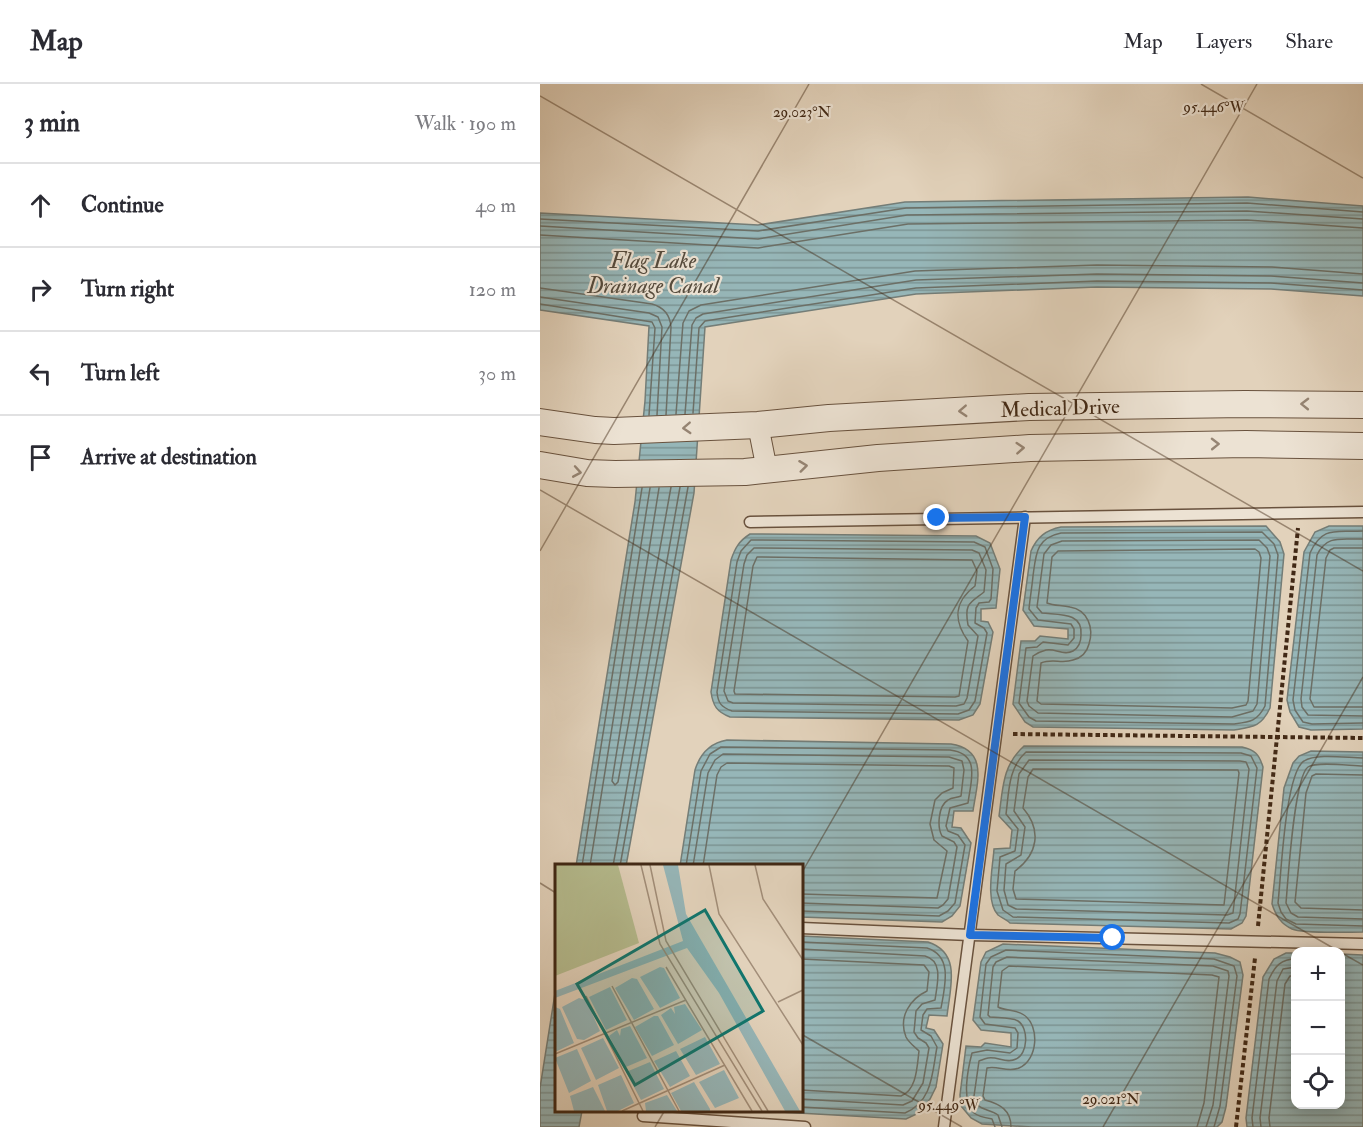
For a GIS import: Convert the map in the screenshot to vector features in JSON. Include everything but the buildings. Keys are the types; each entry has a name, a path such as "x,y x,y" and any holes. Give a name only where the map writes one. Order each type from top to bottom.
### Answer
{"street":[{"name":"Medical Drive","path":"540,422 614,431 752,425 829,418 1029,407 1363,405"},
{"path":"752,425 756,471"},
{"name":"Medical Drive","path":"540,465 587,473 615,474 756,471 878,458 1030,447 1246,444 1363,446"}],"lane":[{"path":"750,522 1363,512"},
{"path":"944,1127 1025,517"},
{"path":"802,928 970,935 1363,944"},
{"path":"643,1116 806,1127"}],"path":[{"path":"1236,1127 1278,737 1299,513"},
{"path":"996,734 1363,738"}],"water":[{"name":"Flag Lake Drainage Canal","path":"1248,197 1363,206 1363,296 1271,289 1097,287 916,294 705,327 694,493 626,864 576,864 635,502 645,401 649,326 540,310 540,213 758,225 905,202"},
{"path":"1266,526 1280,542 1284,554 1270,708 1260,723 1234,730 1033,727 1025,722 1013,704 1021,641 1035,641 1040,636 1068,639 1068,629 1034,626 1023,610 1031,551 1043,535 1061,527"},
{"path":"1329,526 1363,526 1363,729 1311,730 1299,727 1290,712 1287,700 1304,552 1315,532"},
{"path":"750,534 976,536 990,543 1000,569 996,608 981,609 981,621 988,622 993,632 980,704 973,715 959,720 730,717 719,711 714,705 711,692 731,560 738,545"},
{"path":"721,741 951,744 963,747 976,760 978,779 973,811 954,811 952,827 961,828 971,843 960,906 952,916 942,922 802,917 802,864 680,864 695,770 703,754"},
{"path":"1024,746 1242,747 1256,753 1263,767 1246,916 1242,923 1231,929 1010,923 998,915 994,909 991,892 994,849 1010,848 1012,830 999,816 1003,787 1011,761"},
{"path":"1311,751 1363,752 1363,932 1298,931 1285,925 1279,919 1272,904 1284,788 1293,763 1299,756"},
{"path":"802,936 928,942 939,947 946,954 951,973 947,1016 929,1015 926,1028 934,1030 943,1044 936,1087 921,1112 906,1119 778,1112 802,1112"},
{"path":"1003,944 1215,953 1240,962 1243,975 1226,1107 1222,1122 1217,1127 1032,1127 982,1124 971,1118 961,1106 960,1095 966,1046 981,1047 985,1043 1011,1047 1011,1033 981,1030 973,1020 981,962 986,952"},
{"path":"1291,953 1291,1109 1345,1109 1345,954 1363,955 1363,1127 1247,1127 1246,1118 1263,977 1274,959"},
{"path":"555,993 555,1112 582,1112 579,1127 540,1127 540,1088"}],"route":[{"path":"937,518 1025,517 970,935 1113,938"}]}
